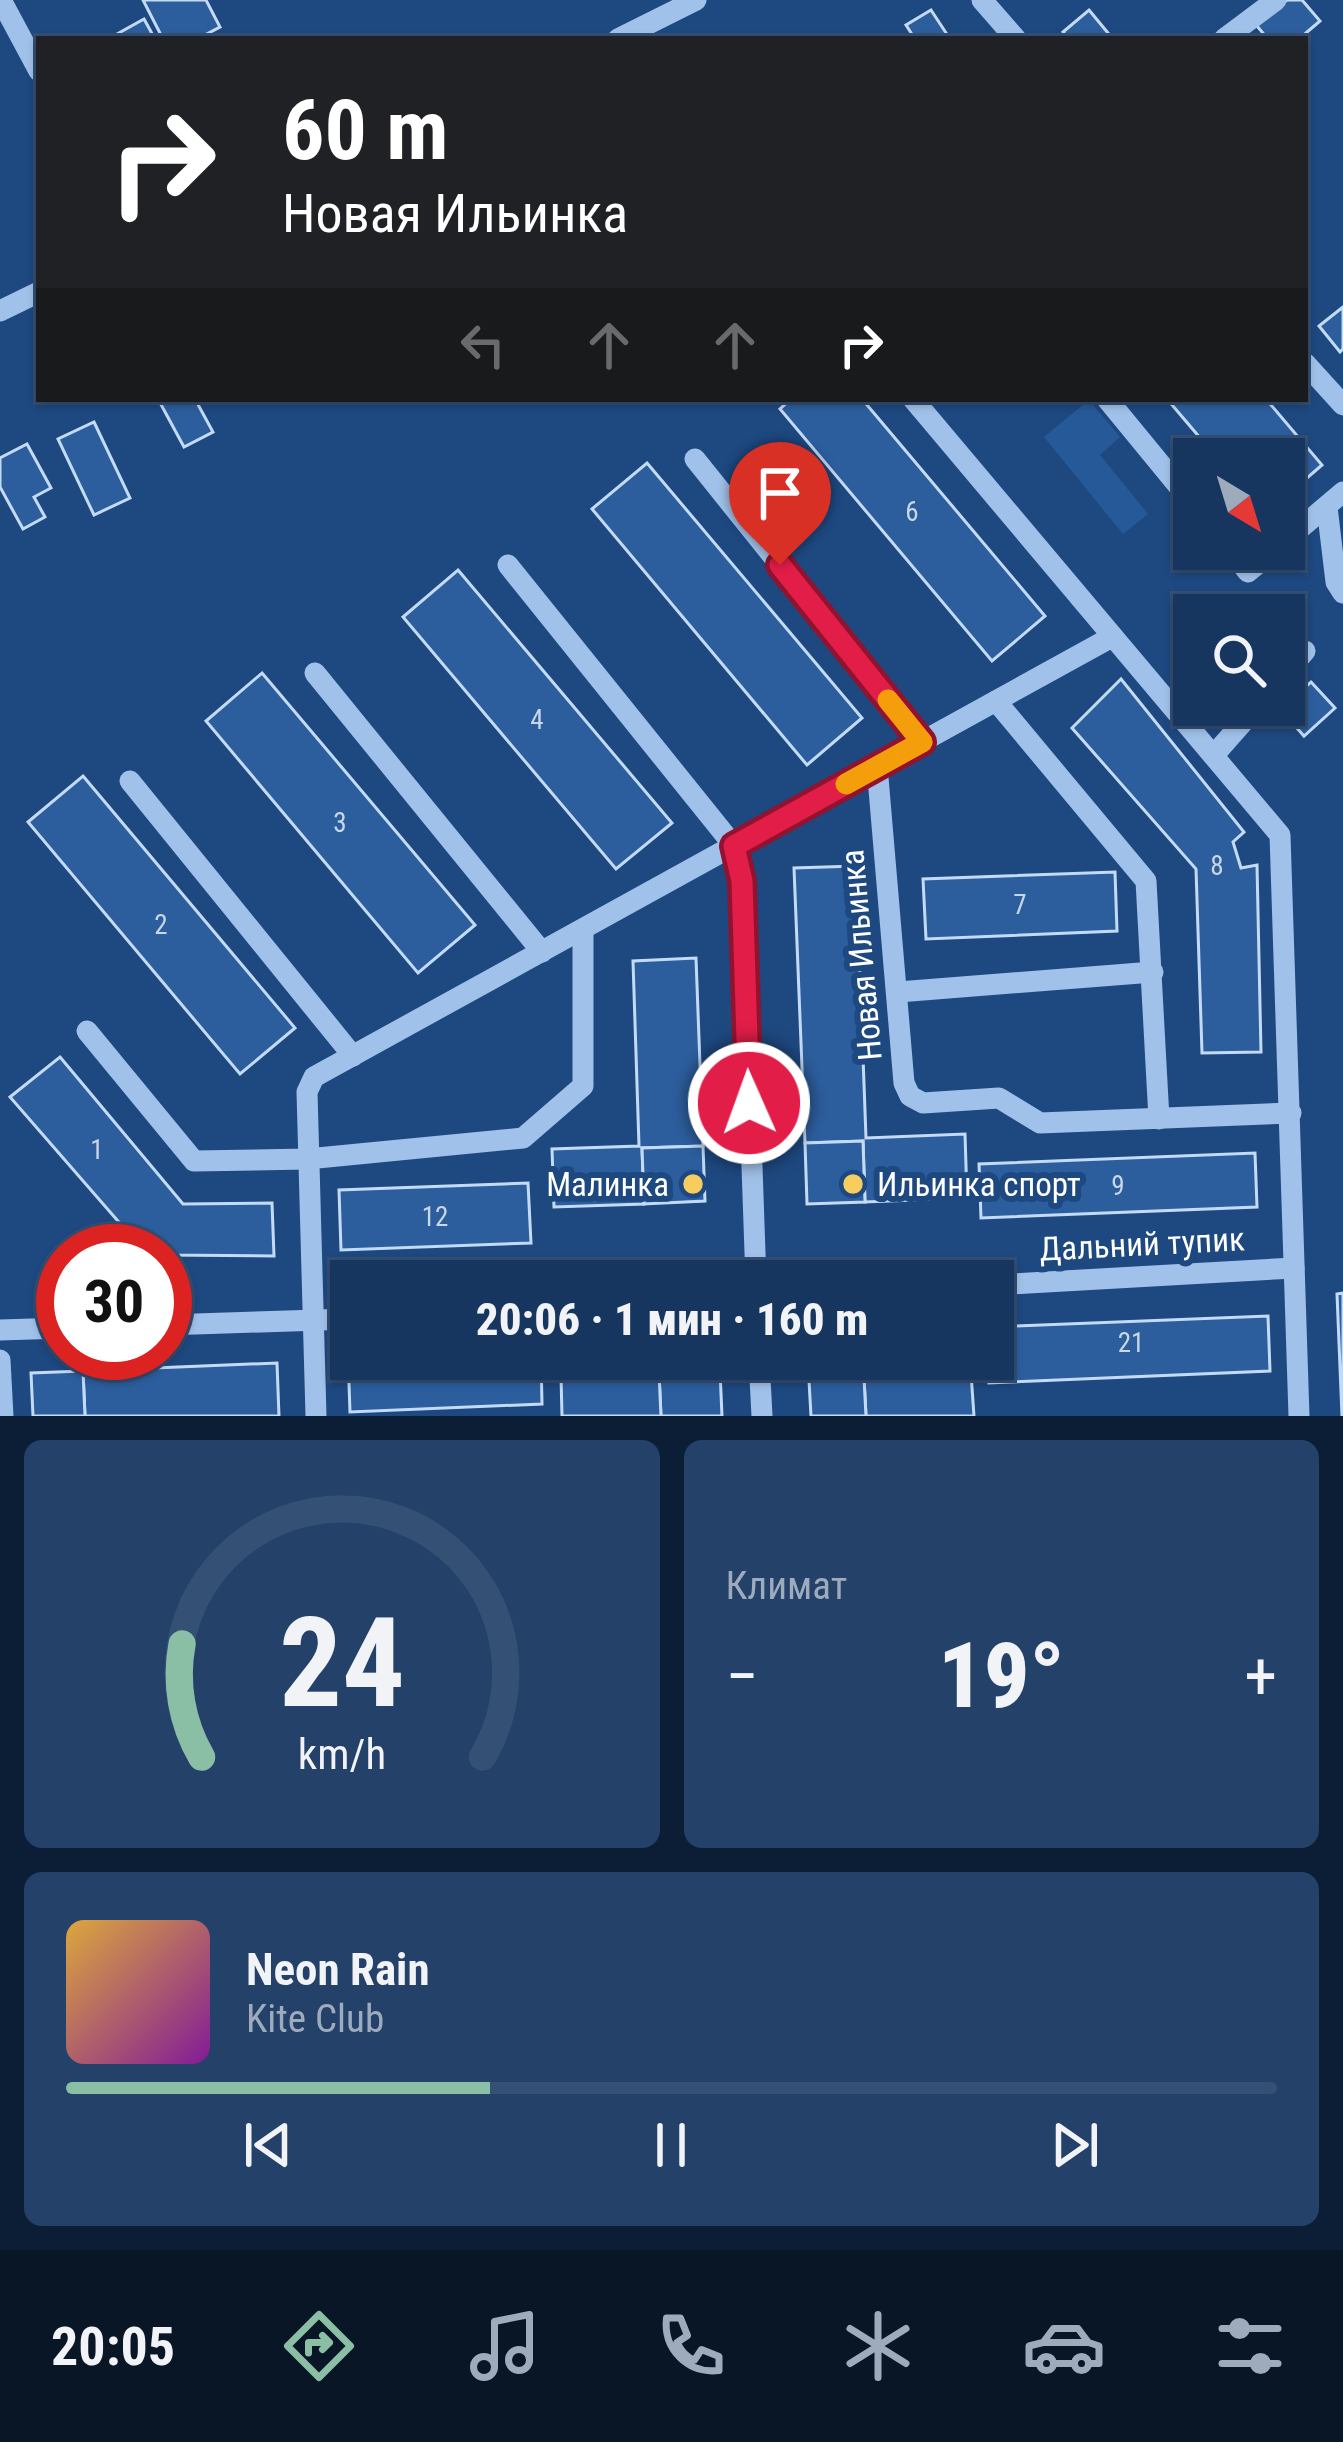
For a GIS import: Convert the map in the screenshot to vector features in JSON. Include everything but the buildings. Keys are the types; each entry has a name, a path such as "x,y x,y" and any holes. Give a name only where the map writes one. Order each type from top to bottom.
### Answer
{"street":[{"path":"1,0 36,65"},
{"path":"624,36 696,0"},
{"path":"982,0 1013,36"},
{"path":"1228,36 1276,0"},
{"path":"0,310 36,293"},
{"path":"1308,366 1343,405"},
{"path":"915,402 1280,835 1299,1416"},
{"path":"1109,402 1173,479"},
{"path":"694,459 922,742"},
{"path":"1305,524 1335,499"},
{"path":"1335,499 1336,582 1343,593"},
{"path":"508,565 734,846 742,881 755,1260"},
{"path":"316,1416 307,1159 307,1092 314,1077 1110,638"},
{"path":"315,673 542,952"},
{"path":"996,701 1146,881 1159,1119"},
{"path":"1214,755 1240,726"},
{"name":"Новая Ильинка","path":"878,766 904,1083 910,1096 923,1103 999,1098 1040,1124 1291,1113"},
{"path":"130,781 353,1056"},
{"path":"87,1031 194,1161 307,1159 523,1138 583,1086 583,929"},
{"path":"898,992 1153,972"},
{"name":"Дальний тупик","path":"1014,1284 1294,1268"},
{"path":"192,1324 330,1321"},
{"path":"0,1330 36,1329"},
{"path":"0,1360 3,1416"},
{"path":"760,1380 762,1416"}],"shaded area":[{"path":"1091,402 1120,437 1100,455 1148,514 1123,534 1044,437"}],"slow traffic":[{"path":"846,784 922,742 888,700"}],"place":[{"name":"Малинка","path":"693,1184"},
{"name":"Ильинка спорт","path":"853,1184"}],"route":[{"path":"749,1103 742,881 734,846 922,742 780,565"}]}
